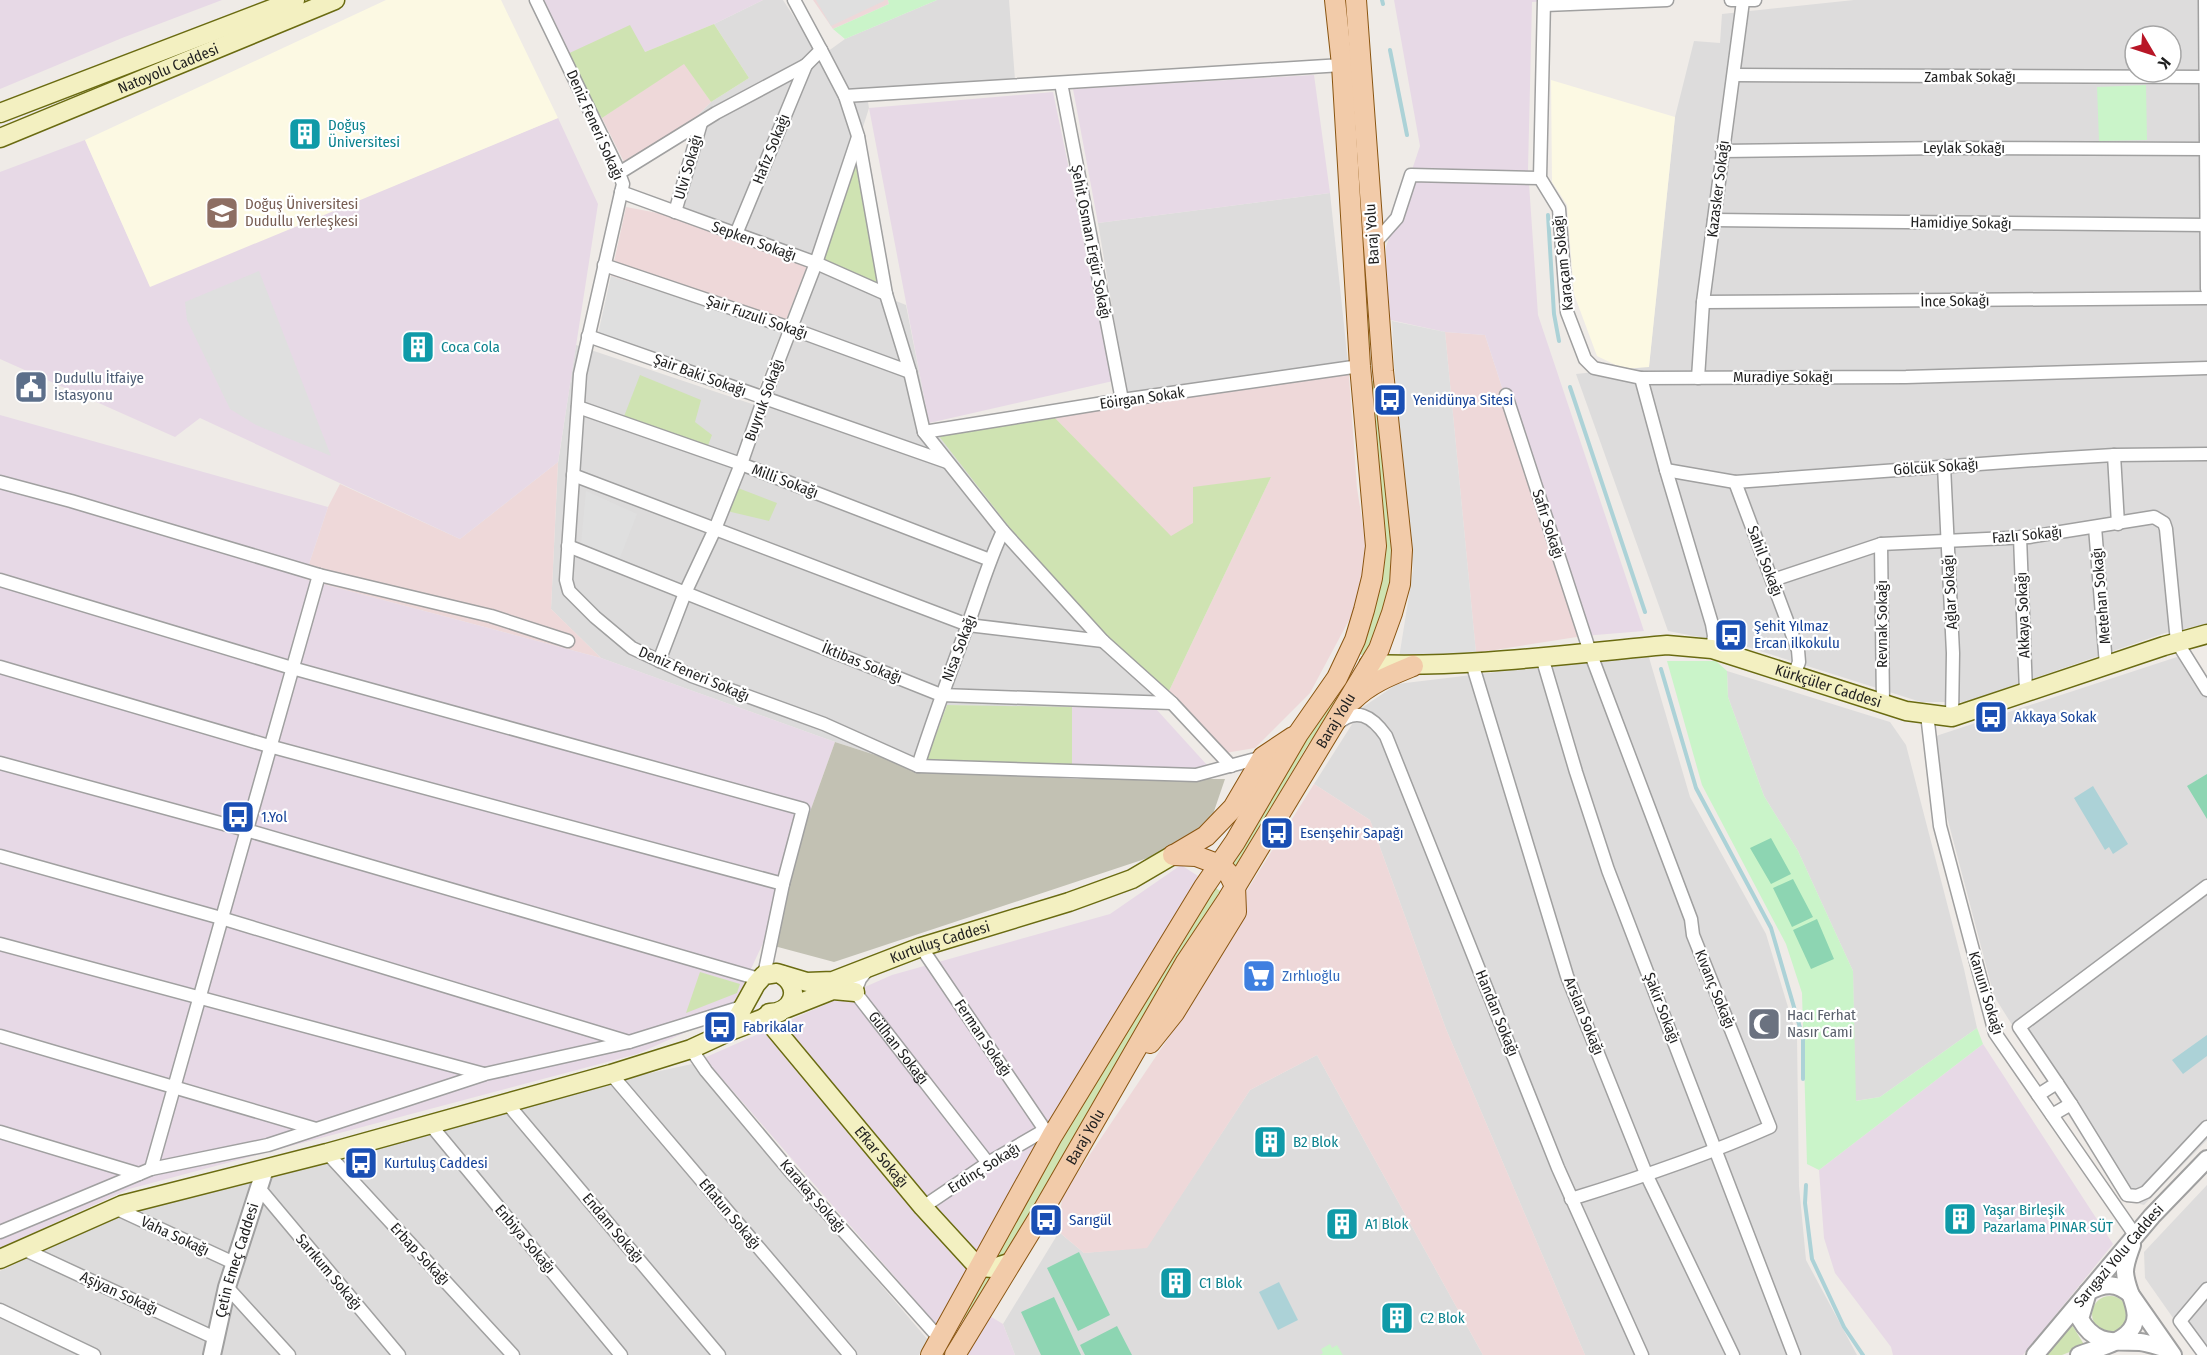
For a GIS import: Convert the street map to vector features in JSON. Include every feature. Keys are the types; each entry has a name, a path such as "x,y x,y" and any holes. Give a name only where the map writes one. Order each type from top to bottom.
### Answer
{"main road":[{"name":"Natoyolu Caddesi","path":"0,113 295,0"},
{"name":"Natoyolu Caddesi","path":"0,138 153,77 335,0"},
{"name":"Baraj Yolu","path":"955,1355 1012,1262 1186,962 1235,886 1379,649 1392,613 1400,584 1402,550 1382,364 1373,245 1351,63 1335,0"},
{"name":"Baraj Yolu","path":"935,1347 1049,1133 1204,887 1235,842 1298,734 1336,678 1355,640 1372,578 1376,546 1360,366 1351,63 1356,0"},
{"path":"1360,366 1382,364"},
{"name":"Kürkçüler Caddesi","path":"1369,664 1413,666 1472,663 1667,645 1712,649 1906,711 1952,717 2207,634"},
{"path":"1336,678 1369,664"},
{"path":"1342,710 1362,690 1384,677 1413,666"},
{"path":"1259,846 1248,848 1235,842 1227,832 1226,820 1263,757 1298,734"},
{"path":"1173,855 1206,836 1233,808"},
{"path":"1173,855 1196,856 1220,865 1229,874 1235,886"},
{"name":"Kurtuluş Caddesi","path":"765,979 820,983 833,981 921,946 1069,902 1132,879 1173,855"},
{"path":"730,1031 765,979"},
{"path":"765,979 790,982 794,994 793,999 777,1013 762,1010 755,1001 765,979"},
{"path":"0,1259 115,1208 327,1153 611,1074 691,1049 833,990 855,992"},
{"name":"Efkar Sokağı","path":"777,1013 923,1207 978,1267"},
{"path":"978,1267 993,1268 1012,1262"}],"street":[{"name":"Deniz Feneri Sokağı","path":"536,0 559,44 623,184 580,374 566,580 569,591 595,617 632,648 692,676 825,724 918,766 1196,775 1263,757"},
{"path":"794,0 845,96 858,136 886,294 910,372 924,432 1003,531 1103,641 1172,703 1231,766"},
{"path":"1373,245 1397,218 1411,175 1540,178 1544,3 1667,0"},
{"name":"Kazasker Sokağı","path":"1698,378 1703,302 1743,0"},
{"path":"2205,0 2207,289"},
{"path":"619,173 700,123 806,65 821,50"},
{"path":"845,96 1351,63"},
{"name":"Hafız Sokağı","path":"736,234 806,65"},
{"name":"Zambak Sokağı","path":"1734,75 2206,77"},
{"name":"Şehit Osman Ergür Sokağı","path":"1061,83 1122,400"},
{"name":"Ulvi Sokağı","path":"675,212 700,123"},
{"name":"Buyruk Sokağı","path":"660,661 685,593 715,529 741,464 816,263 858,136"},
{"name":"Leylak Sokağı","path":"1722,151 2206,148"},
{"name":"Karaçam Sokağı","path":"1540,178 1559,209 1567,312 1585,359 1594,368 1641,378"},
{"name":"Sepken Sokağı","path":"621,192 816,263 886,294"},
{"name":"Hamidiye Sokağı","path":"1714,220 2206,225"},
{"name":"Şair Fuzuli Sokağı","path":"604,265 790,328 910,372"},
{"name":"İnce Sokağı","path":"1703,302 2207,298"},
{"name":"Şair Baki Sokağı","path":"588,336 948,463"},
{"name":"Eöirgan Sokak","path":"924,432 1122,400 1360,366"},
{"name":"Muradiye Sokağı","path":"1641,378 1906,377 2207,368"},
{"path":"1641,378 1712,624 1714,636 1712,649"},
{"name":"Safir Sokağı","path":"1506,395 1590,652"},
{"name":"Milli Sokağı","path":"578,407 741,464 990,560"},
{"name":"Gölcük Sokağı","path":"1666,470 1735,482 2114,455 2207,454"},
{"path":"2114,455 2118,524"},
{"name":"Ağlar Sokağı","path":"1944,466 1953,653 1952,717"},
{"path":"573,475 968,625 1103,641"},
{"path":"0,482 319,574 491,616 568,641"},
{"name":"Sahil Sokağı","path":"1735,482 1798,650 1799,662 1794,675"},
{"name":"Fazlı Sokağı","path":"1773,580 1881,544 2020,537 2118,524 2147,516 2154,517 2164,523 2166,529 2177,642"},
{"name":"Metehan Sokağı","path":"2095,527 2106,665"},
{"name":"Nisa Sokağı","path":"918,766 941,695 990,560 1003,531"},
{"name":"Akkaya Sokağı","path":"2020,537 2026,692"},
{"name":"Revnak Sokağı","path":"1881,544 1882,704"},
{"name":"İktibas Sokağı","path":"568,546 941,695 1172,703"},
{"path":"145,1172 174,1086 319,574"},
{"path":"0,580 292,668 803,809 783,885 765,979 246,830 0,763"},
{"path":"2177,642 2207,690"},
{"name":"Kıvanç Sokağı","path":"1571,1199 1647,1176 1717,1151 1770,1127 1693,935 1691,919 1590,652"},
{"name":"Şakir Sokağı","path":"1542,657 1608,870 1794,1355"},
{"name":"Arslan Sokağı","path":"1472,663 1567,976 1647,1176 1733,1355"},
{"path":"0,667 269,746 783,885"},
{"name":"Kanuni Sokağı","path":"1927,714 1940,826 1995,1033 2135,1235"},
{"name":"Handan Sokağı","path":"1328,733 1341,720 1353,715 1365,716 1376,722 1386,736 1571,1199 1642,1355"},
{"path":"0,856 221,918 629,1042"},
{"path":"2207,886 2019,1027 2071,1104 2127,1196 2146,1192 2207,1127"},
{"path":"0,944 485,1074"},
{"name":"Ferman Sokağı","path":"921,946 1049,1133"},
{"path":"855,992 860,979 870,967"},
{"name":"Gülhan Sokağı","path":"855,992 988,1163"},
{"path":"0,1232 145,1172 268,1145 485,1074 629,1042 745,1006"},
{"path":"0,1036 317,1129"},
{"name":"Karakaş Sokağı","path":"691,1049 706,1071 935,1347"},
{"name":"Eflatun Sokağı","path":"611,1074 850,1355"},
{"path":"2038,1095 2057,1083"},
{"name":"Endam Sokağı","path":"506,1102 719,1355"},
{"path":"2052,1115 2071,1104"},
{"name":"Enbiya Sokağı","path":"429,1123 621,1355"},
{"path":"0,1132 145,1172"},
{"name":"Erdinç Sokağı","path":"923,1207 988,1163 1049,1133"},
{"name":"Erbap Sokağı","path":"327,1153 513,1355"},
{"name":"Sarıgazi Yolu Caddesi","path":"2035,1355 2135,1235 2207,1159"},
{"name":"Çetin Emeç Caddesi","path":"212,1355 227,1287 265,1169"},
{"name":"Sarıkum Sokağı","path":"259,1188 399,1355"},
{"name":"Vaha Sokağı","path":"115,1208 234,1263"},
{"path":"0,1221 16,1226"},
{"path":"2079,1355 2126,1335 2135,1325 2136,1316 2125,1273 2126,1260 2135,1235"},
{"name":"Aşiyan Sokağı","path":"23,1249 215,1338"},
{"path":"2101,1285 2115,1285 2124,1288 2171,1352 2143,1342 2110,1342 2096,1337 2085,1328 2080,1319 2088,1292 2101,1285"},
{"path":"227,1287 289,1355"},
{"path":"2205,1355 2180,1321 2207,1289"},
{"path":"0,1310 94,1355"}],"shaded area":[{"path":"0,0 222,0 122,38 0,89"},
{"name":"Doğuş Üniversitesi Dudullu Yerleşkesi","path":"386,0 501,0 558,118 150,287 85,140"},
{"path":"538,0 763,0 714,24 645,52 563,56"},
{"path":"763,0 783,0 820,57 845,39 937,0 1009,0 1015,80 866,91 869,108 818,270 668,215 695,118 711,102 749,78 714,24"},
{"path":"813,0 888,0 889,4 833,29"},
{"path":"816,0 884,0 884,1 831,26"},
{"path":"1394,0 1568,0 1532,2 1528,169 1538,315 1644,631 1583,636 1485,335 1445,332 1386,319 1386,247 1420,146"},
{"path":"1854,0 2207,0 2207,624 2165,633 1966,702 1921,702 1741,645 1668,631 1576,374 1649,366 1675,117 1694,41 1720,43 1722,14"},
{"path":"684,63 711,102 695,118 626,166 602,118"},
{"path":"1314,75 1330,193 1098,223 1073,89"},
{"path":"1551,80 1675,117 1649,367 1624,369 1597,356 1574,294 1567,205 1552,182"},
{"path":"1053,92 1113,381 929,423 869,108"},
{"path":"558,118 598,204 558,462 460,539 200,418 175,437 0,359 0,172 85,140 150,286"},
{"path":"1330,193 1348,363 1127,396 1098,223"},
{"path":"626,207 668,215 807,266 782,330 611,276"},
{"path":"818,270 906,305 929,423 1010,528 1109,638 1169,691 1157,710 947,705 922,770 835,742 601,658 551,609 558,463 576,345 767,409"},
{"path":"259,271 331,456 256,425 230,409 187,320 185,302"},
{"path":"611,276 782,330 758,390 598,334"},
{"path":"1392,321 1445,332 1476,653 1399,658 1413,570"},
{"path":"1445,332 1485,335 1583,636 1476,653"},
{"path":"1348,363 1357,488 1367,551 1356,607 1310,693 1255,748 1225,753 1169,691 1271,477 1171,537 1054,417 1127,396"},
{"path":"0,415 328,507 304,579 601,658 835,742 763,943 731,1012 637,1054 129,1189 0,1248"},
{"path":"558,462 551,609 601,658 304,579 328,507 340,484 460,539"},
{"path":"586,491 637,514 619,560 581,544"},
{"path":"1648,654 1690,797 1766,934 1797,1037 1799,1186 1806,1260 1857,1355 1585,1355 1446,1029 1370,820 1314,784 1363,707 1397,684"},
{"path":"2180,656 2207,697 2207,1140 2144,1205 2121,1199 1994,996 1946,813 1936,736"},
{"path":"1727,671 1890,722 1906,745 1977,1028 1880,1097 1855,1101 1853,971 1798,851 1764,796 1728,697"},
{"path":"1072,707 1157,710 1207,765 1196,771 1072,767"},
{"path":"835,742 922,770 1077,779 1225,779 1211,820 1163,853 834,962 763,943"},
{"path":"1314,784 1370,820 1446,1029 1585,1355 1483,1355 1317,1055 1250,1090 1147,1248 1084,1253 1059,1232 1062,1196 1173,1031 1246,908 1246,892"},
{"path":"1181,865 1198,876 936,1324 704,1058 892,975 1110,914"},
{"path":"1983,1044 2113,1244 2023,1355 1893,1355 1891,1347 1835,1273 1824,1238 1819,1170"},
{"path":"1317,1055 1483,1355 1015,1355 1003,1324 1059,1232 1084,1253 1147,1247 1250,1090"},
{"path":"692,1064 928,1340 919,1355 220,1355 238,1276 271,1173 609,1082"},
{"path":"253,1178 225,1266 206,1355 0,1355 0,1271 121,1214"},
{"path":"2207,1185 2207,1355 2199,1355 2145,1278 2144,1252"},
{"path":"988,1315 1003,1324 1015,1355 964,1355"}],"green space":[{"path":"888,0 937,0 845,39 833,29 889,4"},
{"path":"714,24 749,78 711,102 684,64 602,118 563,56 630,25 645,52"},
{"path":"1353,72 1372,345 1368,345 1349,73"},
{"path":"2146,85 2147,140 2099,141 2097,87"},
{"path":"854,154 880,295 818,270"},
{"path":"640,375 701,400 695,422 712,435 707,448 623,419"},
{"path":"1369,381 1376,381 1391,546 1389,594 1366,657 1360,654 1377,595"},
{"path":"1054,417 1171,536 1193,523 1193,487 1271,477 1169,691 1109,638 1010,528 938,435"},
{"path":"738,488 777,503 769,521 727,511"},
{"path":"1667,661 1716,661 1727,671 1728,697 1764,796 1798,851 1853,971 1856,1101 1880,1097 1977,1028 1983,1044 1819,1170 1807,1164 1802,993 1786,944 1702,785"},
{"path":"1340,688 1345,693 1307,746 1237,867 1227,862 1302,742"},
{"path":"947,705 1072,707 1072,767 925,764"},
{"path":"2207,774 2207,819 2187,786"},
{"path":"1771,838 1791,874 1771,884 1750,848"},
{"path":"1793,879 1813,917 1792,927 1773,888"},
{"path":"1211,884 1220,891 1012,1246 966,1319 961,1318 1149,987"},
{"path":"1817,919 1834,959 1811,969 1793,930"},
{"path":"700,972 740,984 737,993 686,1013"},
{"path":"1079,1252 1110,1315 1078,1331 1047,1268"},
{"path":"2110,1296 2123,1301 2128,1314 2123,1327 2110,1332 2097,1327 2092,1314 2097,1301"},
{"path":"1054,1297 1081,1355 1041,1355 1021,1312"},
{"path":"2072,1325 2085,1346 2062,1355 2047,1355"},
{"path":"1117,1326 1132,1355 1085,1355 1080,1345"},
{"path":"1330,1344 1332,1348 1337,1345 1343,1355 1320,1355 1323,1353 1321,1349"}],"water":[{"path":"2093,786 2128,844 2113,854 2109,847 2105,850 2074,798"},
{"path":"2207,1035 2207,1056 2183,1074 2172,1060"},
{"path":"1279,1282 1298,1320 1278,1330 1259,1292"}],"waterway":[{"path":"1382,0 1383,4"},
{"path":"1390,50 1407,135"},
{"path":"1548,215 1554,314 1559,341"},
{"path":"1570,387 1645,612"},
{"path":"1661,669 1696,788 1771,928 1803,1038 1803,1079"},
{"path":"1806,1185 1805,1203 1812,1259 1844,1327 1863,1355"}],"place":[{"name":"Doğuş Üniversitesi","path":"305,134"},
{"name":"Doğuş Üniversitesi Dudullu Yerleşkesi","path":"222,213"},
{"name":"Coca Cola","path":"418,347"},
{"name":"Dudullu İtfaiye İstasyonu","path":"31,387"},
{"name":"Yenidünya Sitesi","path":"1390,400"},
{"name":"Şehit Yılmaz Ercan ilkokulu","path":"1731,635"},
{"name":"Akkaya Sokak","path":"1991,717"},
{"name":"1.Yol","path":"238,817"},
{"name":"Esenşehir Sapağı","path":"1277,833"},
{"name":"Zırhlıoğlu","path":"1259,976"},
{"name":"Hacı Ferhat Nasır Cami","path":"1764,1024"},
{"name":"Fabrikalar","path":"720,1027"},
{"name":"B2 Blok","path":"1270,1142"},
{"name":"Kurtuluş Caddesi","path":"361,1163"},
{"name":"Yaşar Birleşik Pazarlama PINAR SÜT","path":"1960,1219"},
{"name":"Sarıgül","path":"1046,1220"},
{"name":"A1 Blok","path":"1342,1224"},
{"name":"C1 Blok","path":"1176,1283"},
{"name":"C2 Blok","path":"1397,1318"}]}
